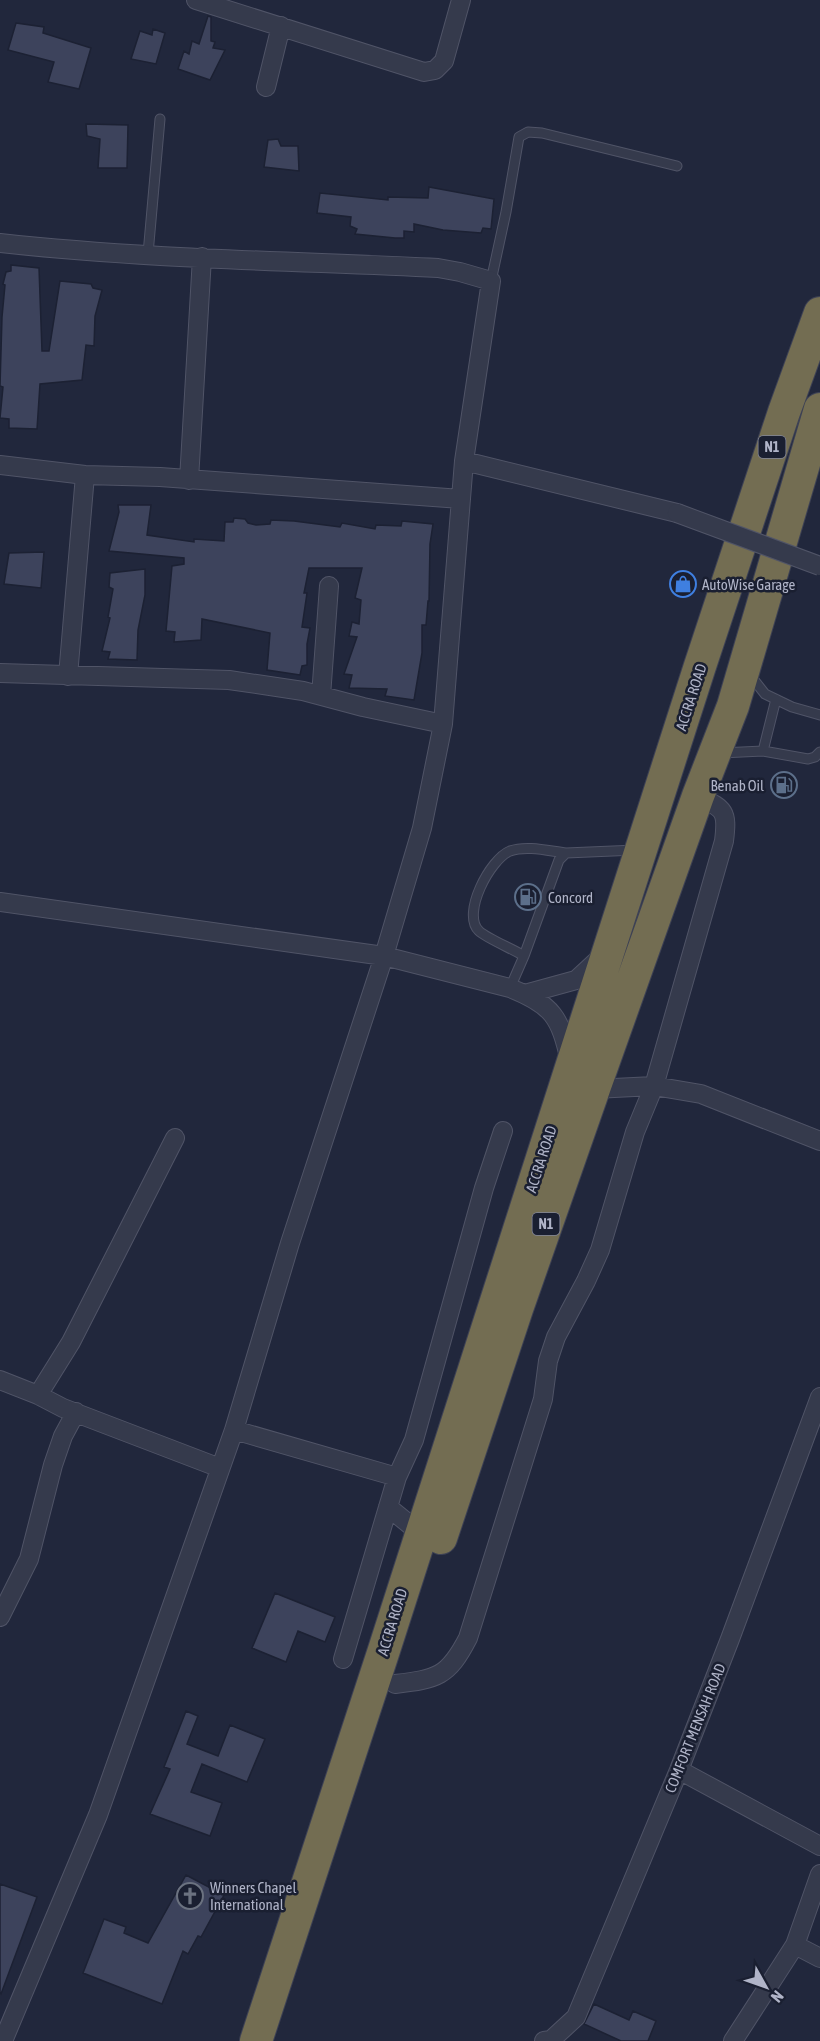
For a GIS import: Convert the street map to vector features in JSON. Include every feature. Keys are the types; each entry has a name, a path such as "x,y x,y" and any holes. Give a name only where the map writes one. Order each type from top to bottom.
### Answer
{"highway":[{"name":"ACCRA ROAD","path":"256,2041 641,849 784,412 820,313"},
{"name":"ACCRA ROAD","path":"278,2041 517,1309 698,796 733,706 820,409"}],"street":[{"path":"196,0 424,72 435,70 444,61 460,0"},
{"path":"266,87 281,26"},
{"path":"0,243 148,254 438,268 491,281 464,460 443,723 422,828 384,956 290,1243 234,1430 98,1815 4,2040"},
{"path":"189,480 202,257"},
{"path":"464,460 677,513 820,566"},
{"path":"0,465 85,475 189,480 461,500"},
{"path":"68,676 85,475"},
{"path":"321,696 329,586"},
{"path":"0,673 229,680 321,696 443,723"},
{"path":"395,1684 440,1676 459,1657 468,1638 543,1399 548,1361 556,1336 600,1250 635,1132 654,1086 724,840 727,820 719,807 698,796"},
{"path":"0,902 384,956 517,991 549,1010 563,1030 571,1065"},
{"path":"517,991 576,980 608,951"},
{"path":"594,1089 654,1086 701,1094 820,1142"},
{"path":"343,1659 397,1477 414,1440 484,1188 503,1131"},
{"path":"38,1395 72,1342 176,1138"},
{"path":"0,1380 63,1408 220,1468"},
{"name":"COMFORT MENSAH ROAD","path":"544,2041 551,2040 576,2017 679,1770 820,1397"},
{"path":"0,1617 29,1559 53,1465 63,1436 76,1412"},
{"path":"234,1430 397,1477"},
{"path":"388,1508 420,1533"},
{"path":"679,1770 820,1846"},
{"path":"733,2041 795,1945 820,1874"},
{"path":"795,1945 820,1958"}],"lane":[{"path":"148,254 160,119"},
{"path":"491,281 519,137 528,132 542,133 677,166"},
{"path":"744,669 765,694 792,707 820,715"},
{"path":"763,751 776,699"},
{"path":"714,754 763,751 808,759 820,752"},
{"path":"524,956 478,930 473,919 478,894 486,874 495,863 508,852 524,849 566,853 641,849"},
{"path":"517,991 524,956 554,871 559,860 566,853"}],"building":[{"path":"208,16 211,17 211,41 215,42 213,48 225,50 210,80 178,69 184,51 189,54 192,41 199,44"},
{"path":"16,23 44,27 43,33 91,48 79,89 48,82 54,62 8,50"},
{"path":"153,29 165,33 156,64 131,59 140,31 152,35"},
{"path":"86,124 128,125 127,168 98,168 100,139 87,136"},
{"path":"278,139 281,146 298,146 299,171 264,167 268,140"},
{"path":"429,187 494,199 491,229 483,228 481,233 443,230 414,224 414,232 404,231 404,238 395,238 355,234 357,229 350,226 351,217 317,213 320,193 388,200 388,197 428,198"},
{"path":"11,265 39,268 42,351 49,351 60,281 91,284 93,288 102,290 95,316 94,346 86,345 82,380 40,384 37,429 9,428 9,419 0,418 3,387 0,386 5,285 3,284 6,272 11,271"},
{"path":"118,505 151,505 147,535 194,542 194,539 224,541 225,522 233,522 234,518 245,519 248,523 256,525 270,524 271,520 340,527 342,523 375,529 376,525 401,526 402,521 433,524 430,544 429,601 426,625 422,625 422,653 414,700 385,696 387,689 349,688 352,675 344,674 357,637 349,636 352,622 359,624 361,600 355,598 362,568 309,568 304,593 307,593 302,627 310,628 307,665 302,666 300,675 267,670 270,633 202,619 201,640 174,642 175,632 166,631 172,566 184,564 184,558 109,551 119,512"},
{"path":"44,552 41,588 4,584 9,553"},
{"path":"145,569 145,595 138,630 137,660 108,659 110,652 102,651 110,618 108,617 113,589 109,587 110,573"},
{"path":"275,1593 335,1617 325,1642 298,1631 286,1662 252,1648"},
{"path":"186,1711 198,1716 187,1744 218,1756 230,1725 265,1739 247,1782 202,1764 191,1792 222,1803 210,1836 150,1814 170,1769 164,1767"},
{"path":"186,1875 224,1895 201,1937 198,1936 188,1954 183,1951 162,2004 83,1973 104,1919 126,1927 124,1933 148,1943"},
{"path":"0,1884 37,1897 1,1994 0,1993"},
{"path":"594,2004 629,2020 633,2011 656,2021 648,2041 621,2041 584,2024"}],"place":[{"name":"AutoWise Garage","path":"683,584"},
{"name":"Benab Oil","path":"784,785"},
{"name":"Concord","path":"528,897"},
{"name":"Winners Chapel International","path":"190,1896"}]}
